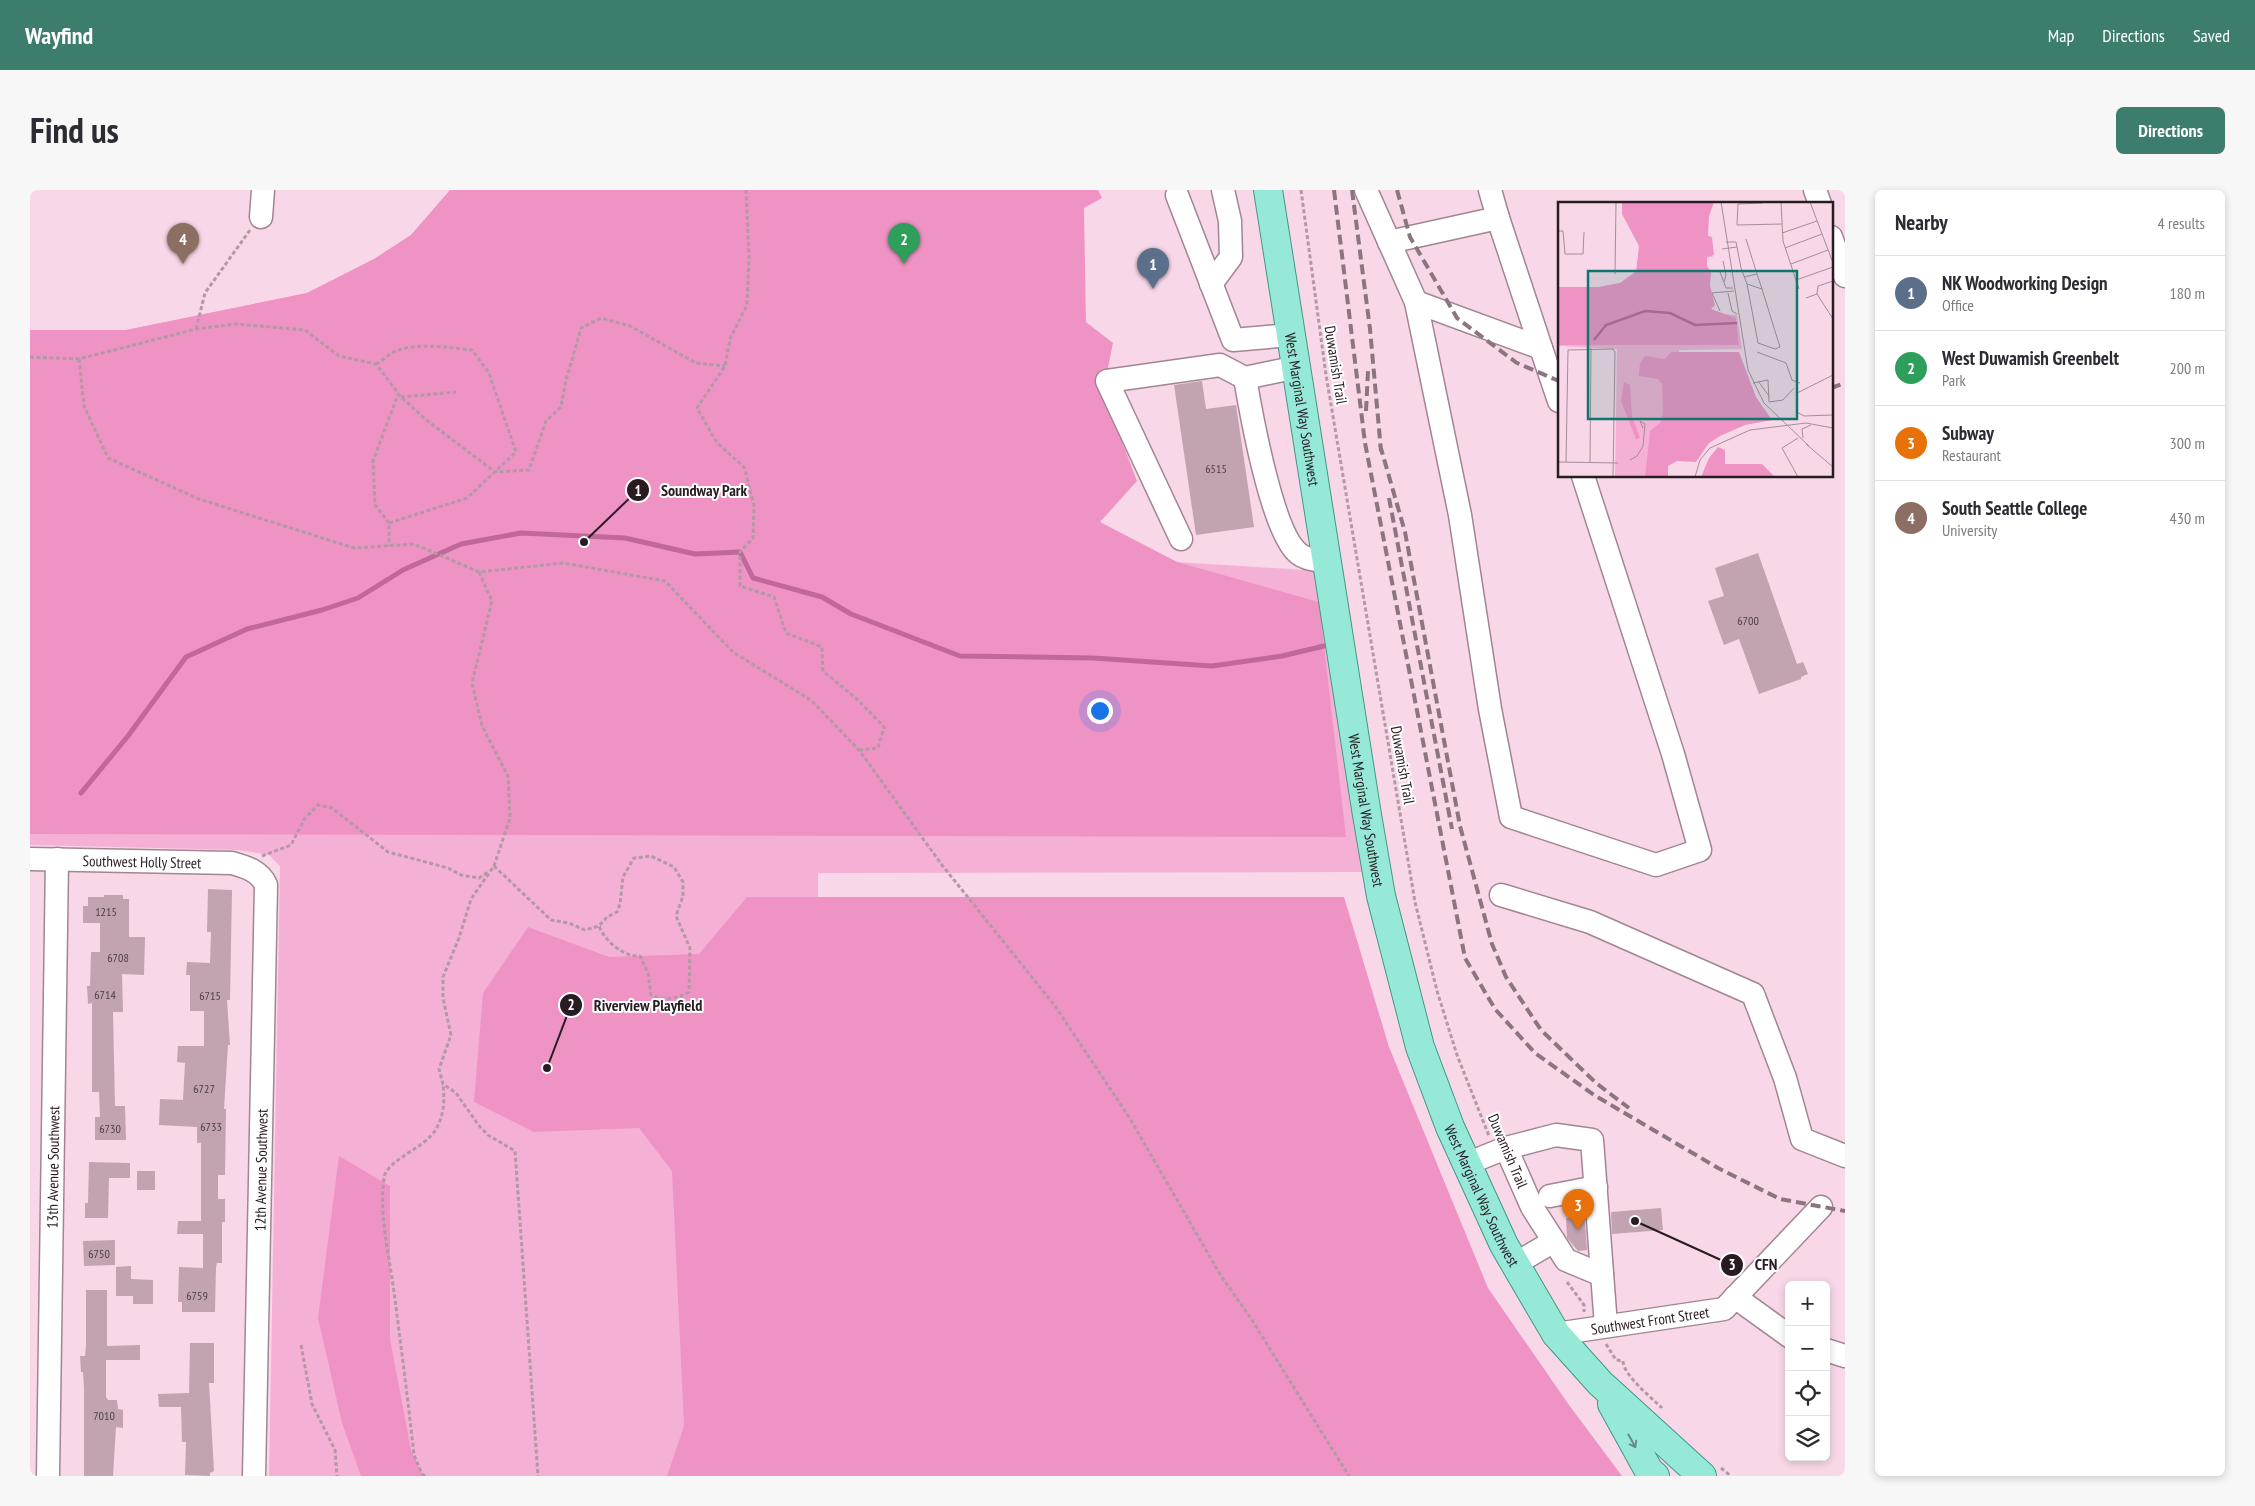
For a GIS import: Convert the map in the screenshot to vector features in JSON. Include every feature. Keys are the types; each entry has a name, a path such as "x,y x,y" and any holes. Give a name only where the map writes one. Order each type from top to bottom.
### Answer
{"main road":[{"name":"West Marginal Way Southwest","path":"1268,190 1365,806 1383,906 1420,1047 1450,1127 1504,1245 1556,1334 1600,1384 1702,1476"},
{"name":"West Marginal Way Southwest","path":"1600,1384 1651,1474"}],"street":[{"path":"261,217 263,190"},
{"path":"1211,284 1231,257 1230,221 1223,190"},
{"path":"1366,190 1416,302 1460,515 1490,708 1511,817 1656,865 1700,850 1673,754 1584,478"},
{"path":"1490,190 1558,398"},
{"path":"1815,190 1819,202"},
{"path":"1177,195 1233,340 1291,336"},
{"path":"1390,242 1498,218"},
{"path":"1832,238 1844,268"},
{"path":"1416,302 1542,348"},
{"path":"1181,539 1107,381 1220,365 1246,378 1297,367"},
{"path":"1246,378 1270,496 1285,534 1298,554 1327,563"},
{"name":"Southwest Holly Street","path":"30,859 212,862 232,864 252,870"},
{"name":"13th Avenue Southwest","path":"48,1476 57,859"},
{"name":"12th Avenue Southwest","path":"252,870 263,878 267,896 254,1476"},
{"path":"1501,895 1590,922 1753,994 1785,1078 1802,1138 1845,1156"},
{"path":"1466,1164 1501,1149 1556,1135 1592,1140 1606,1326"},
{"path":"1501,1149 1532,1207 1566,1260 1602,1275"},
{"path":"1550,1196 1596,1187"},
{"name":"Southwest Front Street","path":"1556,1334 1724,1309 1821,1207"},
{"path":"1515,1264 1554,1241"},
{"path":"1736,1297 1785,1333"},
{"path":"1830,1351 1845,1356"}],"path":[{"path":"746,190 749,249 747,305 730,340 725,366 697,408 717,443 744,467 754,504 753,538 740,552 740,586 774,598 786,633 822,647 823,671 858,700 884,727 878,748 859,750"},
{"name":"Duwamish Trail","path":"1300,190 1326,375 1415,902 1436,991 1457,1055 1501,1149"},
{"path":"196,329 205,293 239,244 261,217"},
{"path":"30,357 79,359 196,329 236,324 305,330 339,356 376,364 401,397 425,419 495,472 529,470 546,421 561,407 565,384 581,328 601,318 630,326 696,363 725,366"},
{"path":"376,364 395,351 413,348 431,347 472,350 489,373 516,452 467,498 389,523"},
{"path":"79,359 84,406 108,458 199,499 354,548 414,544 479,572 563,563 665,581 733,652 812,701 859,750 942,865 1055,1006 1129,1117 1220,1276 1250,1317 1349,1476"},
{"path":"401,397 456,392"},
{"path":"389,546 389,523 375,505 373,461 398,393"},
{"path":"425,1476 422,1474 414,1455 398,1318 383,1220 384,1175 392,1164 410,1154 435,1131 445,1105 439,1069 451,1035 443,998 443,977 459,938 471,899 494,866 510,818 508,776 482,726 472,683 492,601 479,572"},
{"path":"252,870 252,856 260,856 291,845 305,818 318,805 332,808 388,852 448,868 461,875 479,878 491,871"},
{"path":"494,866 551,920 569,923 585,930 599,926 607,917 617,912 620,904 623,876 634,858 651,856 674,867 683,882 683,896 676,916 690,948 689,992 679,998 659,998 651,995 648,973 640,956 630,956 604,938 599,926"},
{"path":"443,1084 456,1093 488,1135 515,1151 538,1476"},
{"path":"1566,1280 1584,1306 1583,1310"},
{"path":"301,1345 312,1404 335,1450 337,1476"},
{"path":"1616,1360 1623,1361"}],"shaded area":[{"path":"450,190 1052,190 1099,522 1177,562 1322,571 1370,872 818,873 817,1263 789,1476 269,1476 280,866 269,855 239,850 30,845 30,330 126,330 307,293 374,259 411,235"},
{"path":"450,190 1098,190 1102,198 1084,208 1086,322 1113,343 1103,392 1137,481 1100,522 1177,562 1319,602 1346,837 30,834 30,330 126,330 307,293 374,259 411,235"},
{"path":"747,897 1344,897 1389,1047 1488,1288 1569,1405 1622,1476 667,1476 684,1426 672,1171 639,1128 534,1132 474,1102 483,993 528,927 609,957 699,954"},
{"path":"339,1156 390,1186 390,1339 411,1450 423,1476 361,1476 342,1423 318,1318"}],"building":[{"path":"1202,381 1206,409 1236,405 1254,527 1196,535 1174,385"},
{"path":"1758,553 1797,664 1803,662 1808,674 1801,677 1801,679 1759,694 1739,639 1724,645 1708,601 1724,596 1715,568"},
{"path":"208,889 232,890 230,1000 227,1000 230,1045 228,1045 224,1109 226,1109 225,1175 218,1175 218,1199 225,1199 225,1222 222,1222 222,1263 217,1263 216,1267 215,1312 182,1312 182,1302 178,1302 179,1267 203,1268 203,1234 177,1234 178,1221 201,1221 201,1143 197,1143 197,1127 159,1125 160,1099 183,1100 185,1063 177,1062 178,1046 204,1046 204,1011 190,1011 190,975 186,975 187,962 210,963 211,932 207,932"},
{"path":"104,895 123,895 123,899 129,899 129,937 145,937 144,975 122,974 123,1012 113,1012 115,1106 125,1106 126,1140 95,1140 95,1117 100,1117 99,1092 92,1092 92,1003 88,1004 87,986 90,986 91,952 100,952 100,923 83,923 83,906 88,906 88,897 104,897"},
{"path":"89,1162 130,1163 130,1178 109,1178 108,1218 85,1218 85,1203 88,1203"},
{"path":"137,1171 155,1171 155,1190 137,1190"},
{"path":"1661,1208 1663,1230 1612,1234 1611,1212"},
{"path":"1584,1209 1587,1250 1578,1251 1567,1238 1566,1218 1569,1218 1568,1211"},
{"path":"115,1240 115,1265 84,1266 83,1241"},
{"path":"131,1266 131,1279 153,1280 153,1304 133,1304 133,1296 116,1296 116,1267"},
{"path":"86,1290 107,1290 107,1346 140,1345 140,1360 106,1360 106,1397 108,1400 117,1400 118,1409 123,1410 123,1428 116,1427 113,1476 84,1476 84,1389 80,1356 85,1356 86,1346"},
{"path":"190,1343 214,1343 214,1383 209,1383 214,1471 210,1473 210,1476 185,1475 186,1442 182,1442 181,1407 159,1407 158,1394 189,1393"}],"waterway":[{"path":"81,793 128,736 186,657 247,629 322,610 358,598 403,570 461,544 521,533 625,538 695,554 740,552 753,578 822,597 851,614 960,656 1093,658 1212,666 1282,656 1324,646"}],"railway":[{"path":"1334,190 1365,443 1465,958 1495,1009 1535,1053 1594,1095 1718,1168 1780,1199 1845,1211"},
{"path":"1352,190 1370,329 1381,451"},
{"path":"1397,190 1410,237 1457,318 1517,363 1558,381"},
{"path":"1366,411 1368,371"},
{"path":"1832,388 1845,383"},
{"path":"1380,445 1405,532 1460,826 1492,944 1506,977 1541,1030 1596,1083 1629,1108"},
{"path":"1389,498 1452,829"}],"place":[{"name":"South Seattle College","path":"183,264"},
{"name":"West Duwamish Greenbelt","path":"904,264"},
{"name":"NK Woodworking Design","path":"1153,289"},
{"name":"Soundway Park","path":"584,542"},
{"name":"Riverview Playfield","path":"547,1068"},
{"name":"CFN","path":"1635,1221"},
{"name":"Subway","path":"1578,1230"}]}
